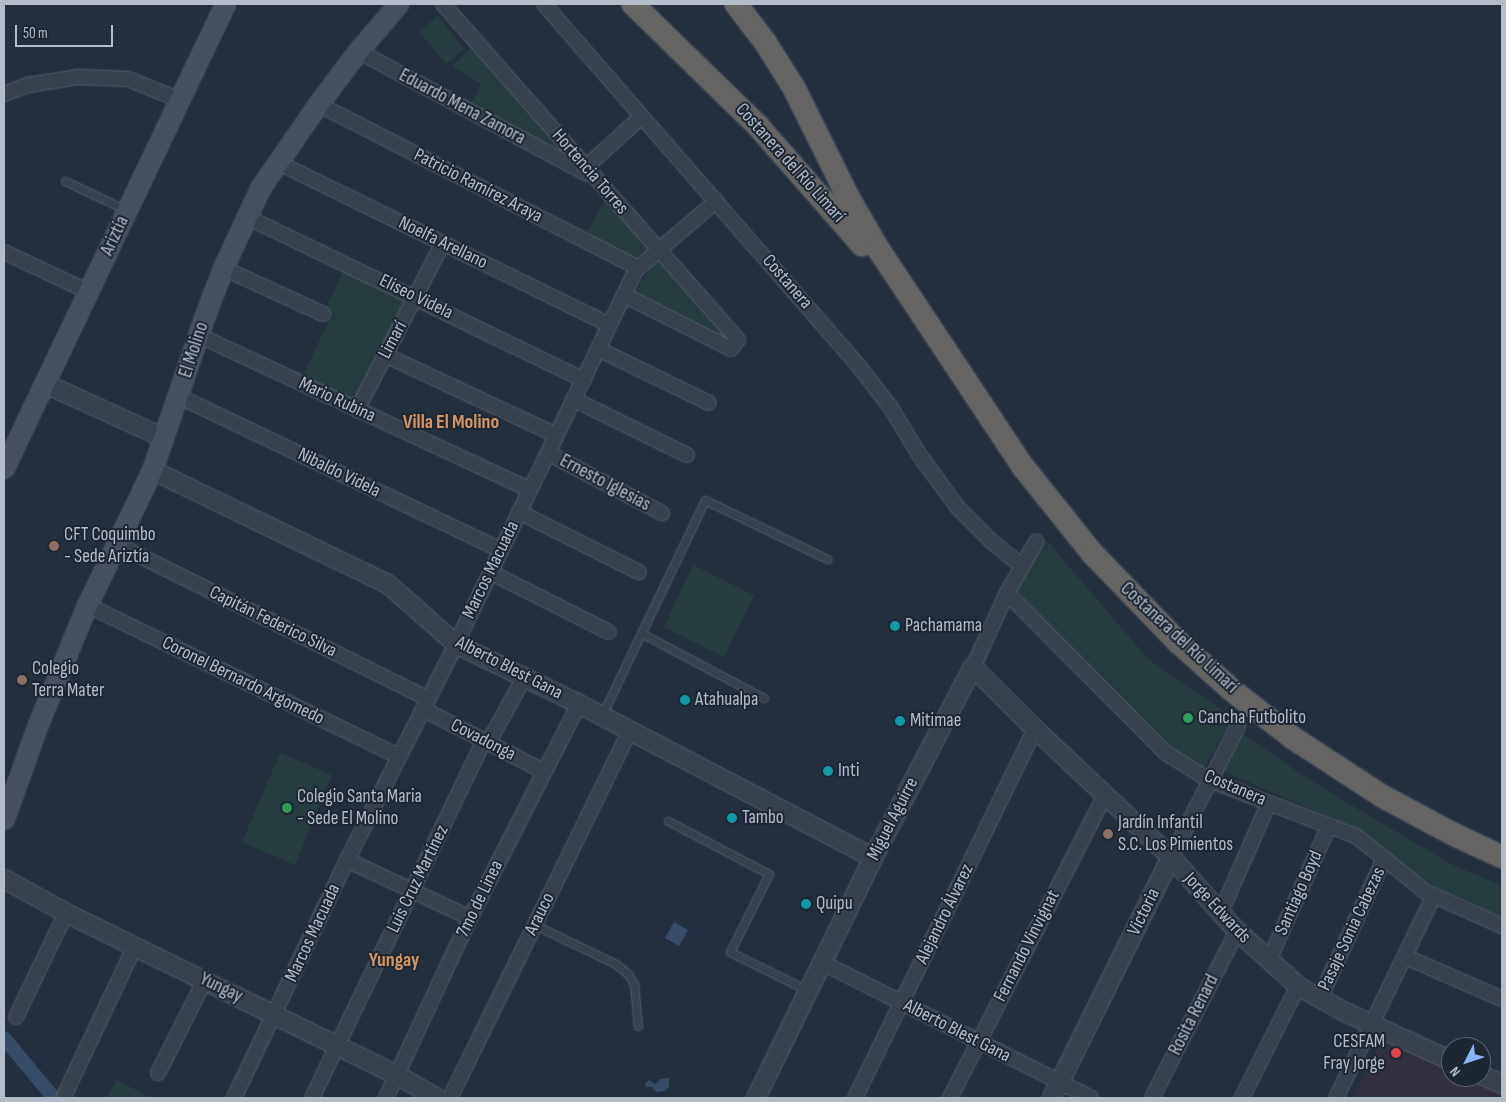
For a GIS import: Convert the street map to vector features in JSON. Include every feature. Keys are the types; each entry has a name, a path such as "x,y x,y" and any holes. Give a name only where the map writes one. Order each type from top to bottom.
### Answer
{"highway":[{"name":"Costanera del Río Limarí","path":"633,4 729,96 784,154 857,238 933,334"},
{"name":"Costanera del Río Limarí","path":"736,4 765,42 794,88 856,213 933,334 1024,468 1063,520 1121,586 1178,642 1263,715 1338,769 1411,812 1502,857"}],"main road":[{"name":"Ariztía","path":"4,468 46,384 226,4"},
{"name":"El Molino","path":"4,819 38,724 88,605 152,470 223,268 247,217 277,162 318,104 358,50 398,4"},
{"name":"El Molino","path":"4,786 38,724"}],"street":[{"name":"Hortencia Torres","path":"443,4 589,173 738,340 730,349 624,295"},
{"name":"Costanera","path":"544,4 861,369 891,408 920,456 958,508 990,541 1022,566"},
{"name":"Eduardo Mena Zamora","path":"358,50 589,173"},
{"path":"4,94 28,85 78,77 128,79 180,100"},
{"name":"Patricio Ramírez Araya","path":"318,104 638,268"},
{"path":"589,173 641,117"},
{"name":"Noelfa Arellano","path":"277,162 609,325"},
{"name":"Marcos Macuada","path":"234,1098 347,860 456,644 638,268 716,201"},
{"name":"Eliseo Videla","path":"247,217 416,297 584,380"},
{"name":"Limarí","path":"357,410 443,243"},
{"path":"4,253 88,292"},
{"path":"223,268 323,314"},
{"name":"Mario Rubina","path":"198,335 530,490"},
{"path":"598,349 709,403"},
{"name":"Ernesto Iglesias","path":"385,355 556,435"},
{"path":"46,384 164,438"},
{"name":"Nibaldo Videla","path":"178,396 501,550"},
{"path":"573,399 687,455"},
{"name":"Ernesto Iglesias","path":"548,452 662,513"},
{"name":"Alberto Blest Gana","path":"152,470 388,584 456,644 602,715 873,858"},
{"path":"519,512 639,572"},
{"name":"Miguel Aguirre","path":"756,1098 823,964 873,858 973,667 1008,593 1036,542"},
{"name":"Capitán Federico Silva","path":"118,545 426,704"},
{"path":"490,572 609,632"},
{"name":"Costanera","path":"1008,593 1166,753 1209,780 1356,836 1426,892 1502,926"},
{"name":"Coronel Bernardo Argomedo","path":"88,605 398,756"},
{"name":"Jorge Edwards","path":"973,667 1035,729 1170,857 1237,931 1298,986 1441,1056"},
{"name":"Luis Cruz Martínez","path":"312,1098 486,741 525,676"},
{"name":"Covadonga","path":"426,704 486,741 543,771"},
{"name":"7mo de Linea","path":"386,1098 470,918 543,771 579,704"},
{"name":"Victoria","path":"1056,1090 1170,857 1238,726"},
{"name":"Alejandro Álvarez","path":"855,1098 1035,729"},
{"name":"Arauco","path":"450,1098 630,731"},
{"name":"Fernando Vinvignat","path":"950,1098 1105,795"},
{"path":"1220,914 1269,803"},
{"name":"Santiago Boyd","path":"1269,960 1329,826"},
{"name":"Pasaje Sonia Cabezas","path":"1320,998 1384,859"},
{"path":"347,860 470,918"},
{"name":"Yungay","path":"4,879 66,913 274,1013 397,1075 437,1098"},
{"path":"1336,1098 1406,957 1434,895"},
{"path":"16,1017 66,913"},
{"name":"Rosita Renard","path":"1152,1098 1237,931"},
{"path":"65,1094 135,946"},
{"path":"1406,957 1502,999"},
{"name":"Alberto Blest Gana","path":"823,964 978,1042 1056,1090 1091,1098"},
{"path":"158,1073 205,980"},
{"path":"1242,1098 1298,986"}],"lane":[{"path":"66,181 128,211"},
{"path":"602,715 705,500 827,558"},
{"path":"641,633 764,698"},
{"path":"668,821 769,874 730,952 809,991"},
{"path":"535,925 616,964 628,974 634,984 638,1026"}],"shaded area":[{"name":"CESFAM Fray Jorge","path":"1383,1037 1441,1064 1441,1087 1489,1087 1502,1093 1502,1098 1354,1098"}],"green space":[{"path":"438,16 464,49 446,64 419,32"},
{"path":"475,45 569,155 471,105 481,84 452,66"},
{"path":"606,197 650,246 632,261 585,236"},
{"path":"661,259 731,337 727,343 634,294 648,271"},
{"path":"346,267 409,299 356,403 302,378 331,316 324,311"},
{"path":"1044,537 1148,659 1234,718 1202,771 1170,749 1091,672 1015,589"},
{"path":"693,565 754,595 724,657 664,627"},
{"path":"1241,732 1299,773 1351,805 1453,865 1502,886 1502,917 1440,889 1403,865 1361,830 1220,770"},
{"name":"Colegio Santa Maria - Sede El Molino","path":"280,753 332,775 295,865 242,842"},
{"path":"117,1080 151,1098 106,1098"}],"water":[{"path":"674,922 688,930 679,946 665,938"},
{"path":"669,1078 669,1087 664,1091 657,1092 652,1087 646,1087 645,1084 649,1080 655,1084 661,1079"}],"waterway":[{"path":"4,1038 54,1098"}],"place":[{"name":"CFT Coquimbo - Sede Ariztía","path":"54,546"},
{"name":"Pachamama","path":"895,626"},
{"name":"Colegio Terra Mater","path":"22,680"},
{"name":"Atahualpa","path":"685,700"},
{"name":"Cancha Futbolito","path":"1188,718"},
{"name":"Mitimae","path":"900,721"},
{"name":"Inti","path":"828,771"},
{"name":"Colegio Santa Maria - Sede El Molino","path":"287,808"},
{"name":"Tambo","path":"732,818"},
{"name":"Jardín Infantil S.C. Los Pimientos","path":"1108,834"},
{"name":"Quipu","path":"806,904"},
{"name":"CESFAM Fray Jorge","path":"1396,1053"}],"district":[{"name":"Villa El Molino","path":"451,422"},
{"name":"Yungay","path":"394,960"}]}
